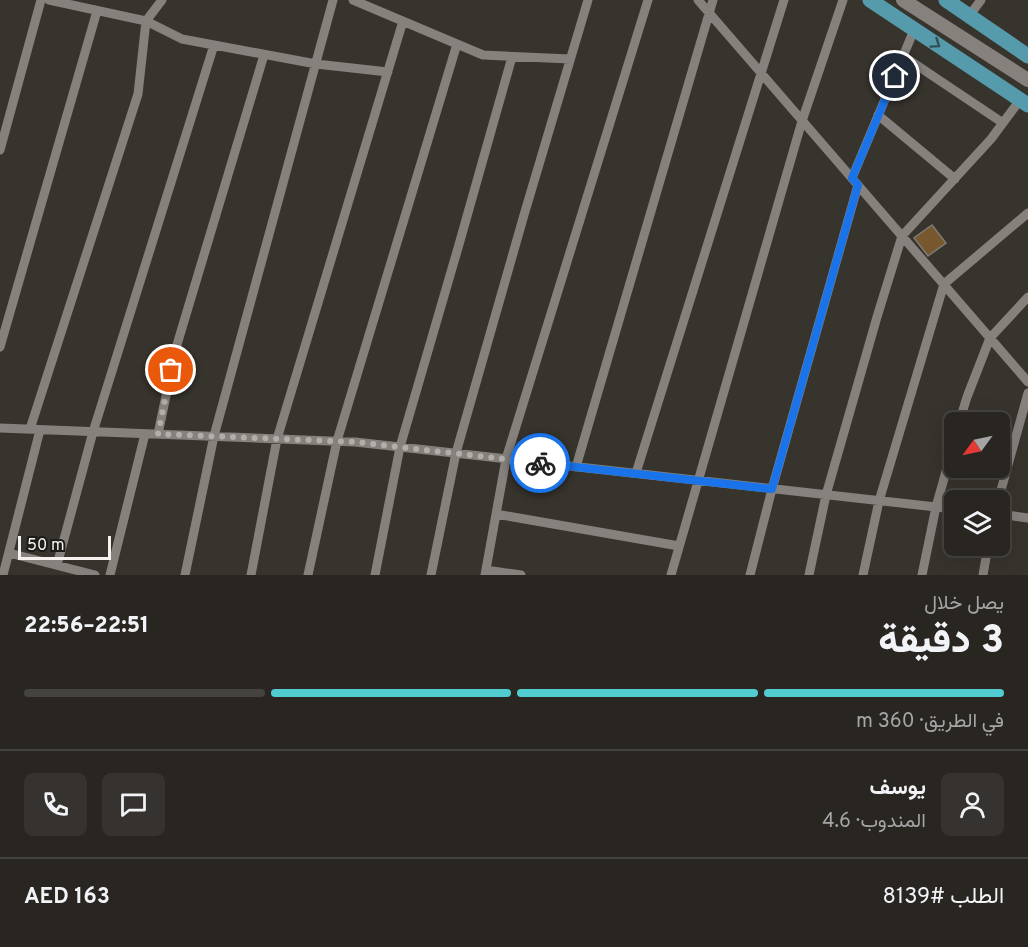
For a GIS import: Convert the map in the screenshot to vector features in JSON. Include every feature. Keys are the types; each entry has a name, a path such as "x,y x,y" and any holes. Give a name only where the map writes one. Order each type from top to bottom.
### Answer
{"main road":[{"path":"870,0 1024,103"},
{"path":"903,0 1028,80"},
{"path":"946,0 1027,53"}],"street":[{"path":"0,150 5,113 41,0"},
{"path":"49,0 146,21 182,39 316,64 388,72"},
{"path":"30,429 138,94 146,21 162,0"},
{"path":"185,575 214,436 333,0"},
{"path":"353,0 483,55 570,59"},
{"path":"431,575 456,453 588,0"},
{"path":"521,575 485,572 506,459 648,0"},
{"path":"698,0 1028,382"},
{"path":"576,466 713,0"},
{"path":"636,473 784,0"},
{"path":"671,575 802,121 843,0"},
{"path":"969,16 981,0"},
{"path":"0,347 98,10"},
{"path":"251,575 277,439 403,21"},
{"path":"750,575 855,182 878,115 914,30"},
{"path":"308,575 337,441 457,44"},
{"path":"57,565 93,432 214,45"},
{"path":"158,434 176,348 264,55"},
{"path":"375,575 400,447 512,57"},
{"path":"903,57 1003,123"},
{"path":"810,575 826,495 902,236 1003,123 1024,103"},
{"path":"878,115 955,179"},
{"path":"863,575 879,501 944,284 1028,213"},
{"path":"963,412 990,338 1028,297"},
{"path":"1001,490 1028,393"},
{"path":"0,428 337,441 944,508"},
{"path":"3,575 40,430"},
{"path":"110,575 145,434"},
{"path":"922,575 944,478"},
{"path":"496,514 680,546"},
{"path":"1010,516 1028,518"},
{"path":"9,552 95,575"},
{"path":"983,575 986,556"}],"building":[{"path":"932,225 946,243 928,256 914,238"}],"way so far":[{"path":"171,370 158,434 355,442 540,463"}],"route":[{"path":"540,463 772,489 858,185 852,178 895,76"}]}
